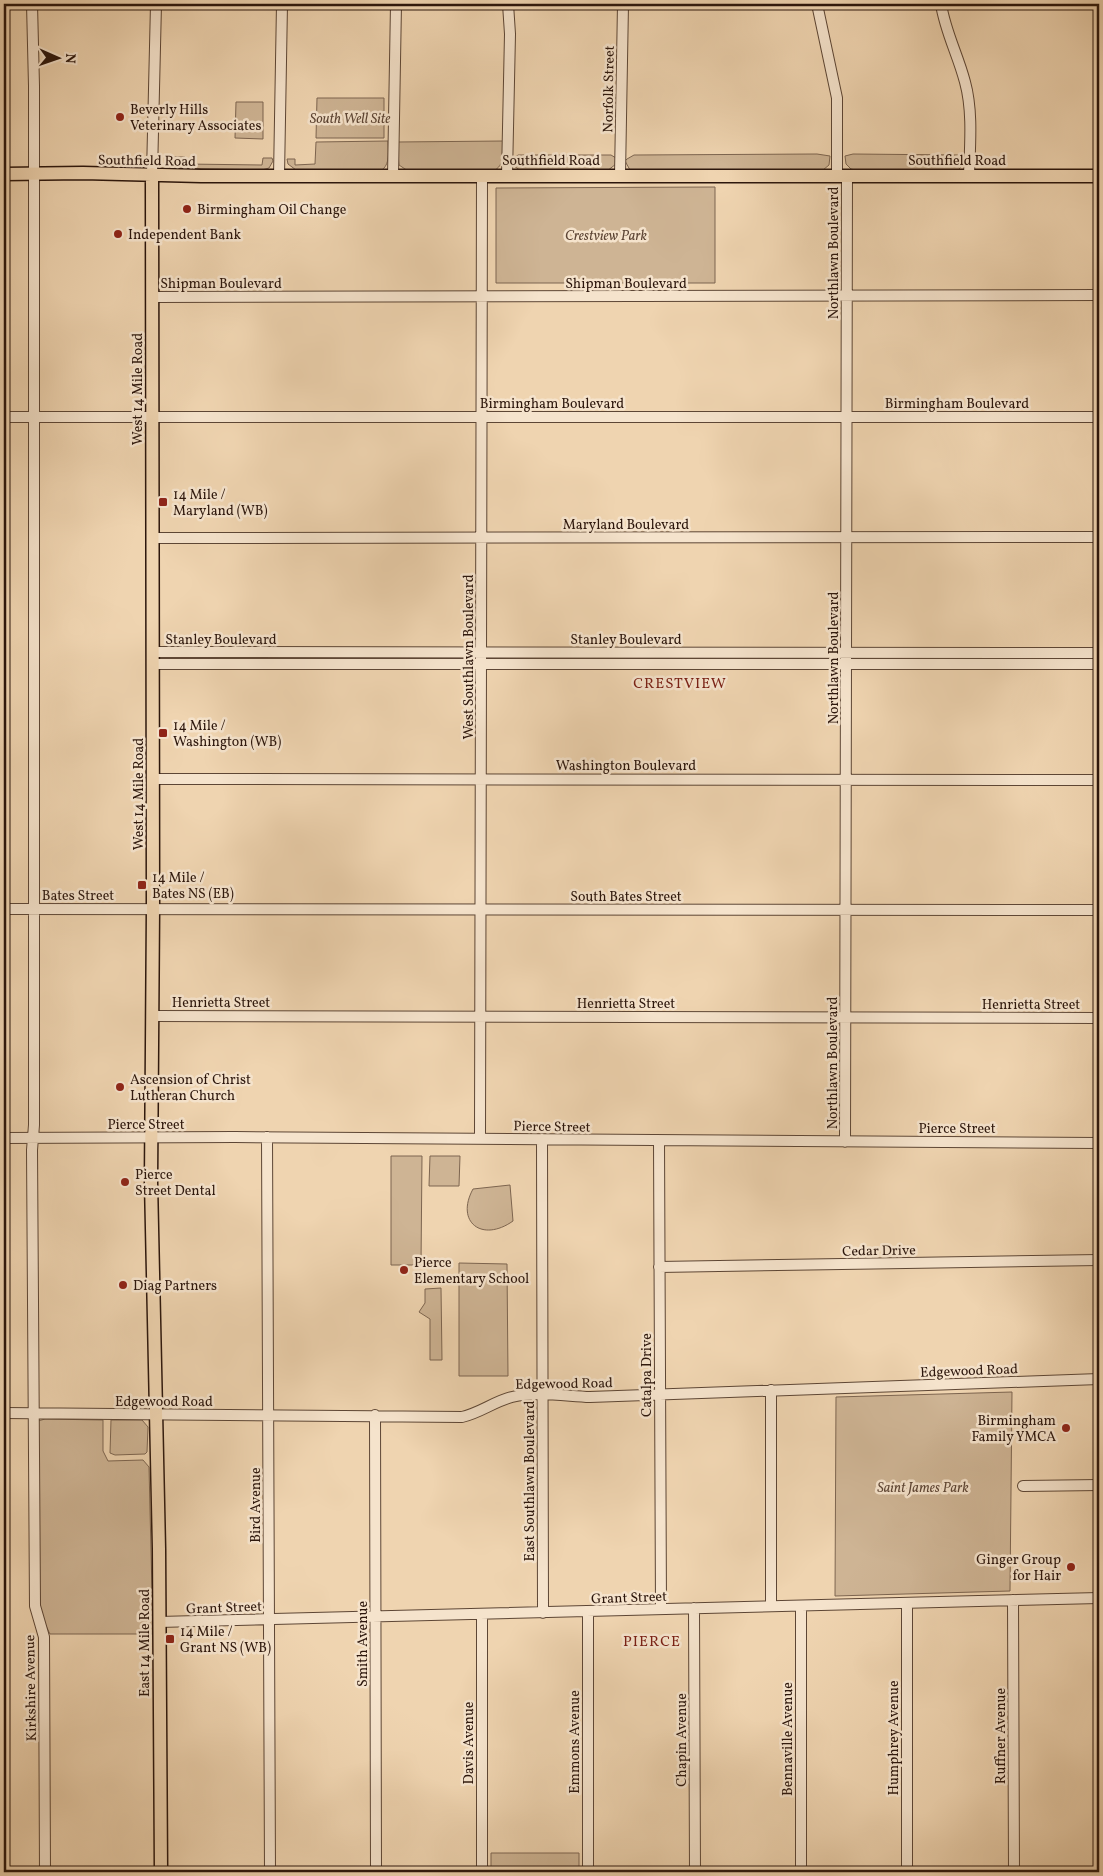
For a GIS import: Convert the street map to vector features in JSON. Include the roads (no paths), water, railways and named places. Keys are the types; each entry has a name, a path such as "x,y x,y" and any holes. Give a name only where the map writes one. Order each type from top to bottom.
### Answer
{"main road":[{"name":"Southfield Road","path":"4,174 1099,176"},
{"name":"West 14 Mile Road","path":"152,174 153,908 151,1138 156,1414"},
{"name":"East 14 Mile Road","path":"156,1414 161,1872"}],"street":[{"name":"Kirkshire Avenue","path":"32,4 34,86 33,1138 35,1606 44,1637 45,1872"},
{"path":"152,174 156,4"},
{"path":"279,176 282,4"},
{"path":"393,176 396,4"},
{"path":"507,176 510,34 508,4"},
{"name":"Norfolk Street","path":"620,175 623,4"},
{"name":"Northlawn Boulevard","path":"817,4 837,98 847,296 845,1142"},
{"path":"941,4 948,36 960,66 967,91 970,131 969,175"},
{"name":"West Southlawn Boulevard","path":"480,1139 482,909 482,176"},
{"name":"Shipman Boulevard","path":"152,297 1099,295"},
{"name":"Birmingham Boulevard","path":"4,417 1099,417"},
{"name":"Maryland Boulevard","path":"153,538 1099,537"},
{"name":"Stanley Boulevard","path":"320,658 482,652 670,653 846,658 973,658 1099,653"},
{"path":"670,653 670,664"},
{"name":"Stanley Boulevard","path":"153,658 320,658 481,663 670,664 846,658"},
{"name":"Stanley Boulevard","path":"973,658 1099,664"},
{"name":"Washington Boulevard","path":"153,779 1099,780"},
{"name":"Bates Street","path":"4,909 153,908"},
{"name":"South Bates Street","path":"153,908 1099,910"},
{"name":"Henrietta Street","path":"152,1016 1099,1018"},
{"name":"Pierce Street","path":"4,1138 1099,1142"},
{"name":"Bird Avenue","path":"267,1138 270,1872"},
{"name":"East Southlawn Boulevard","path":"542,1140 543,1613"},
{"name":"Catalpa Drive","path":"659,1141 661,1609"},
{"name":"Cedar Drive","path":"659,1267 1099,1260"},
{"name":"Edgewood Road","path":"4,1413 462,1417 472,1415 511,1397 542,1395 590,1397 660,1393 1099,1379"},
{"path":"771,1390 771,1606"},
{"name":"Smith Avenue","path":"375,1415 376,1872"},
{"path":"1023,1486 1099,1485"},
{"name":"Grant Street","path":"159,1622 1099,1598"},
{"name":"Ruffner Avenue","path":"1013,1600 1014,1872"},
{"name":"Humphrey Avenue","path":"907,1603 907,1872"},
{"name":"Bennaville Avenue","path":"800,1606 801,1872"},
{"name":"Chapin Avenue","path":"694,1608 695,1872"},
{"name":"Emmons Avenue","path":"588,1612 588,1872"},
{"name":"Davis Avenue","path":"482,1614 482,1872"}],"place":[{"name":"Beverly Hills Veterinary Associates","path":"120,117"},
{"name":"Birmingham Oil Change","path":"187,209"},
{"name":"Independent Bank","path":"118,234"},
{"name":"14 Mile / Maryland (WB)","path":"163,502"},
{"name":"14 Mile / Washington (WB)","path":"163,733"},
{"name":"14 Mile / Bates NS (EB)","path":"142,885"},
{"name":"Ascension of Christ Lutheran Church","path":"120,1087"},
{"name":"Pierce Street Dental","path":"125,1182"},
{"name":"Pierce Elementary School","path":"404,1270"},
{"name":"Diag Partners","path":"123,1285"},
{"name":"Birmingham Family YMCA","path":"1066,1428"},
{"name":"Ginger Group for Hair","path":"1071,1567"},
{"name":"14 Mile / Grant NS (WB)","path":"170,1639"}],"district":[{"name":"CRESTVIEW","path":"680,683"},
{"name":"PIERCE","path":"652,1641"}],"park label":[{"name":"South Well Site","path":"350,118"},
{"name":"Crestview Park","path":"606,235"},
{"name":"Saint James Park","path":"923,1487"}]}
